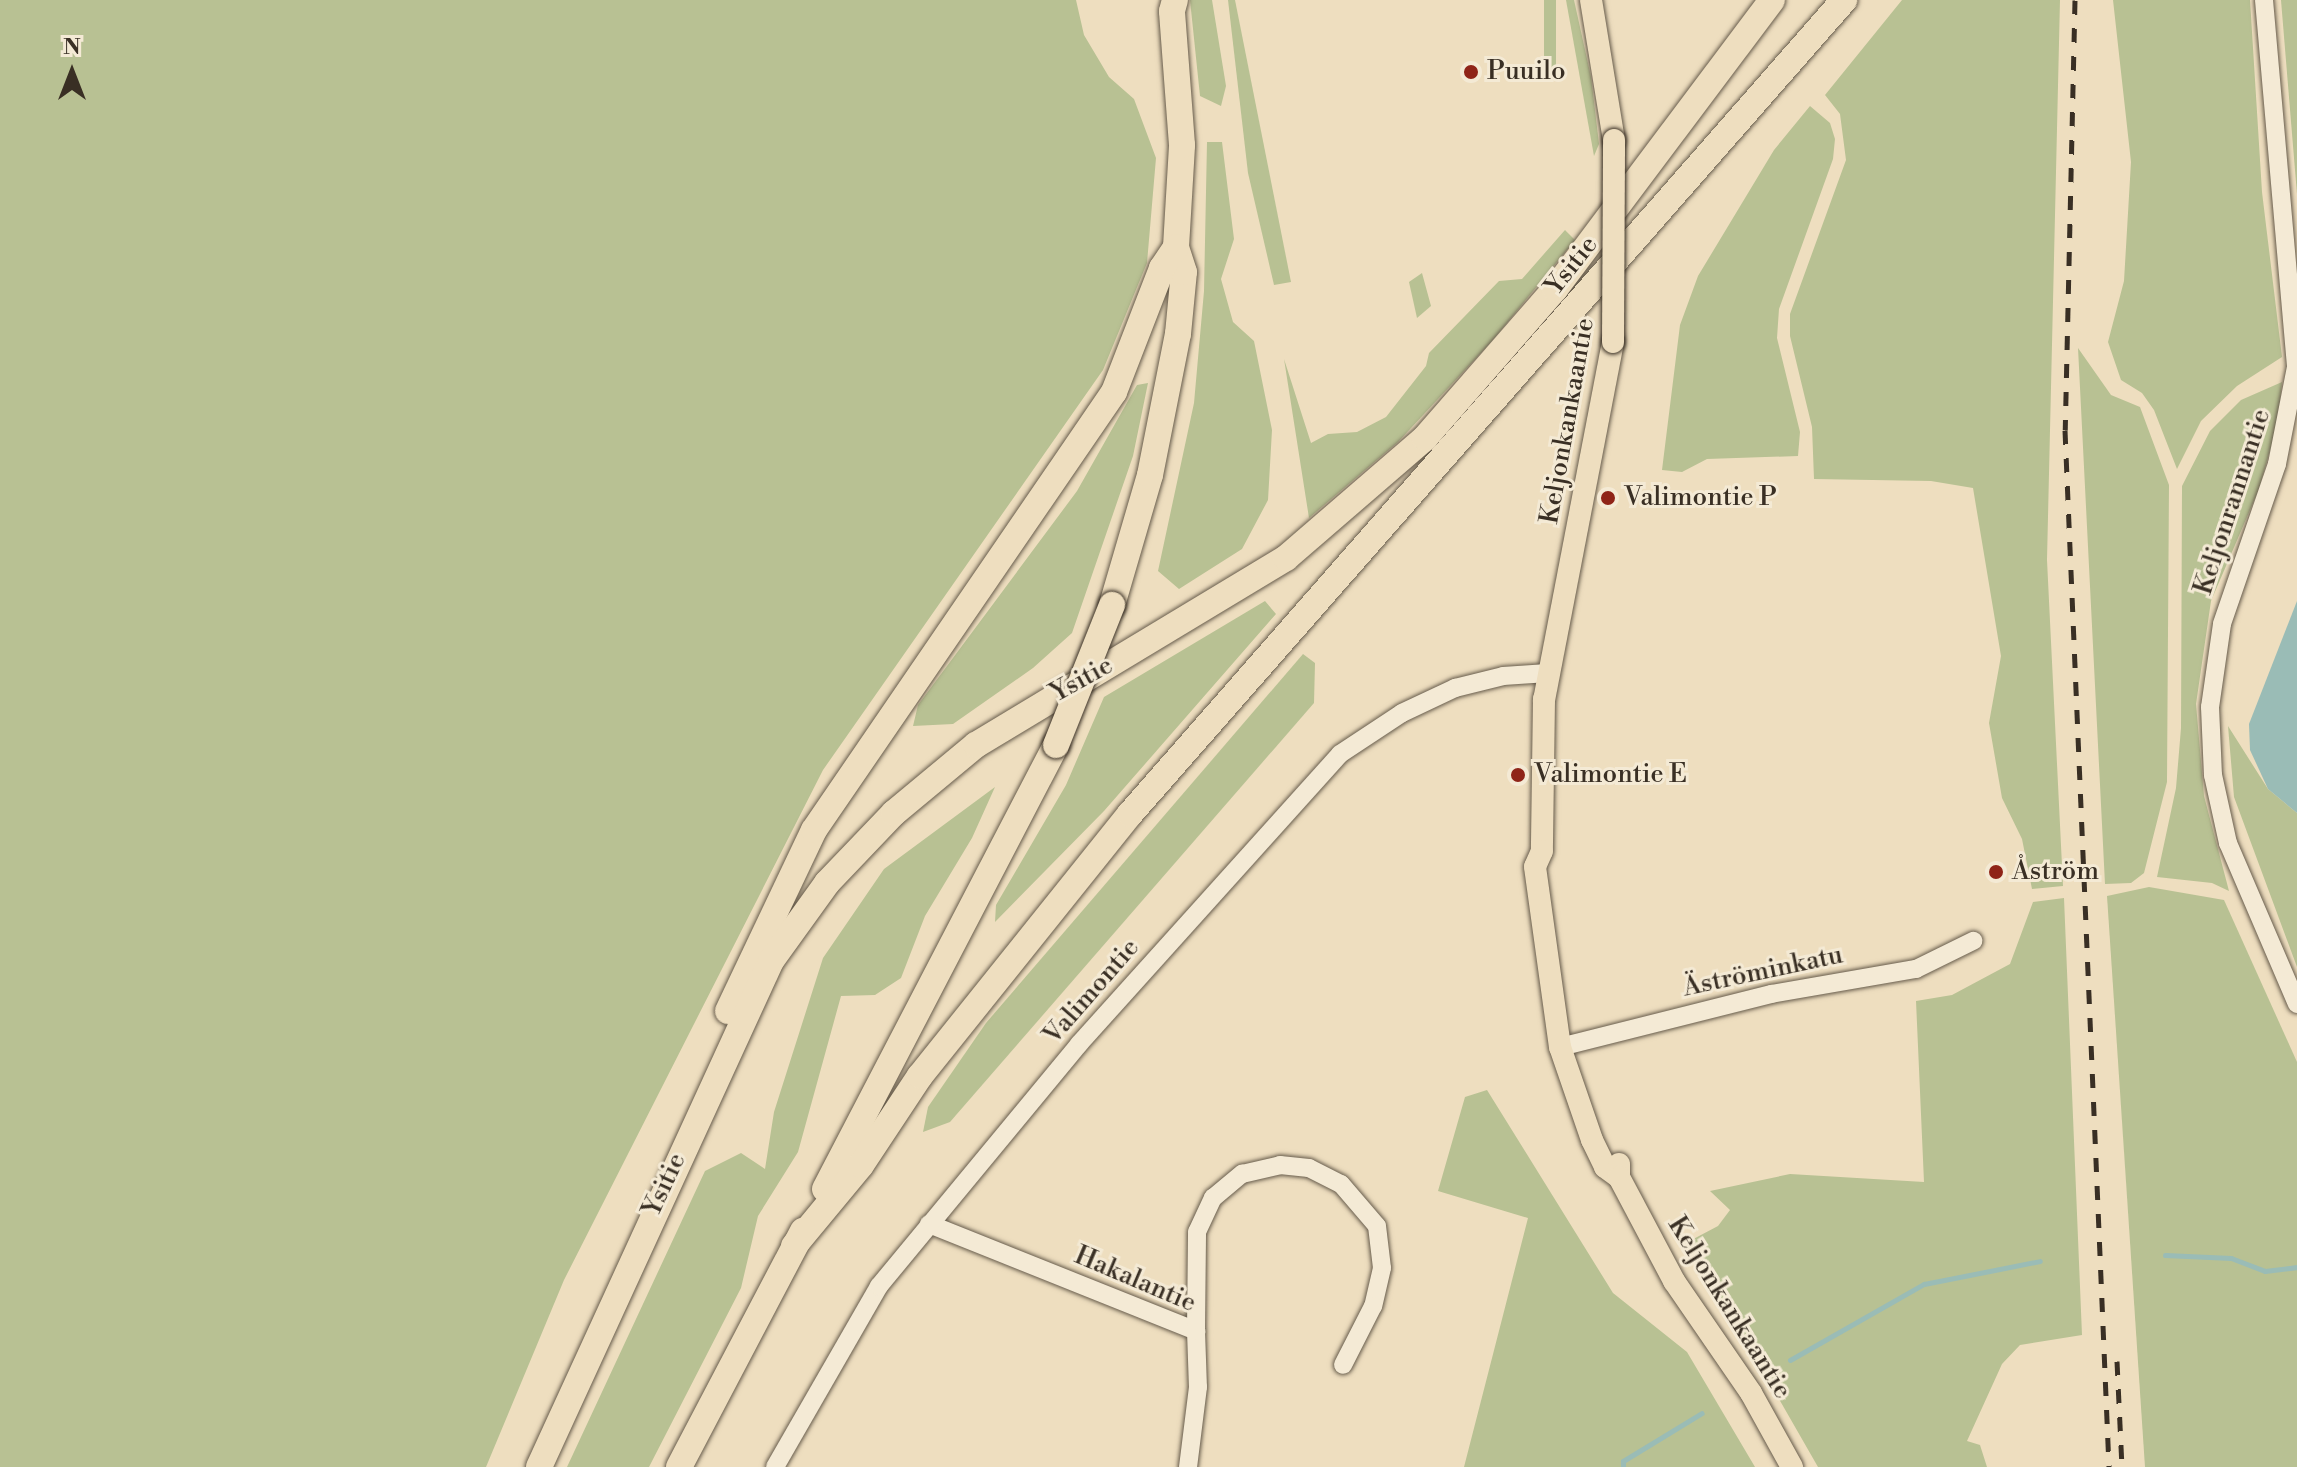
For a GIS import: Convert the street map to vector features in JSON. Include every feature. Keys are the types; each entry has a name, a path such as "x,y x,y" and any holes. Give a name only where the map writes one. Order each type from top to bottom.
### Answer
{"highway":[{"name":"Ysitie","path":"539,1467 703,1103 771,961 827,883 894,813 976,745 1023,713 1286,558 1425,438 1555,289 1772,0"},
{"path":"794,1246 1048,915 1844,0"},
{"path":"679,1467 1056,745 1112,605 1150,475 1172,364 1184,272 1176,247 1182,145 1170,4"},
{"path":"703,1103 716,1037 814,830 1114,392 1162,268 1176,247"}],"main road":[{"name":"Keljonkankaantie","path":"1591,0 1614,140 1613,342 1548,673 1542,851 1535,867 1537,899 1567,1045 1592,1140 1605,1167 1619,1177 1674,1281 1751,1393 1792,1467"}],"street":[{"name":"Keljonrannantie","path":"2264,0 2296,367 2277,464 2222,624 2210,707 2213,775 2228,843 2297,1004"},
{"name":"Valimontie","path":"775,1467 879,1286 1079,1044 1340,754 1402,713 1455,688 1503,676 1548,673"},
{"name":"Äströminkatu","path":"1567,1045 1771,994 1916,969 1973,941"},
{"path":"1196,1331 1197,1232 1213,1198 1242,1174 1280,1165 1309,1168 1341,1184 1377,1226 1382,1268 1373,1306 1343,1365"},
{"name":"Hakalantie","path":"929,1224 1196,1331 1198,1387 1188,1467"}],"green space":[{"path":"0,0 1076,0 1084,35 1109,77 1134,99 1156,158 1147,263 1103,370 823,770 564,1280 486,1467 0,1467"},
{"path":"1190,0 1212,0 1226,86 1221,106 1200,96"},
{"path":"1228,0 1235,0 1291,282 1274,285 1248,173"},
{"path":"1544,0 1556,0 1556,77 1544,77"},
{"path":"1566,0 1574,0 1591,77 1599,144 1594,156"},
{"path":"1902,0 2060,0 2047,560 2063,886 2032,889 2022,839 2002,798 1989,723 2001,656 1973,488 1931,481 1814,479 1812,427 1790,336 1790,314 1846,160 1840,114 1825,95"},
{"path":"2113,0 2250,0 2262,192 2282,357 2237,386 2201,421 2177,469 2154,410 2142,393 2121,380 2108,342 2124,281 2131,162"},
{"path":"2281,0 2297,0 2297,194 2295,170"},
{"path":"1810,106 1830,123 1835,139 1833,159 1779,309 1777,338 1800,432 1798,456 1707,459 1682,472 1662,470 1680,325 1698,276 1774,150"},
{"path":"1207,142 1222,142 1234,239 1221,279 1233,322 1254,341 1272,430 1268,500 1242,549 1179,589 1158,571 1194,403 1204,291"},
{"path":"1565,230 1575,240 1492,341 1398,442 1309,518 1284,359 1311,443 1328,434 1357,432 1386,417 1426,366 1429,353 1499,281 1522,279"},
{"path":"1422,273 1431,306 1417,318 1409,282"},
{"path":"2078,348 2111,395 2140,407 2169,485 2167,782 2144,873 2131,883 2105,884"},
{"path":"2282,382 2278,422 2259,489 2211,601 2196,704 2204,796 2229,891 2212,883 2157,877 2176,788 2181,728 2182,486 2210,431 2241,400"},
{"path":"1148,383 1133,456 1072,633 1033,668 953,724 913,726 918,705 1077,491 1137,385"},
{"path":"1265,601 1276,614 1104,811 995,922 996,905 1066,785 1104,697"},
{"path":"1303,654 1315,663 1314,703 950,1122 923,1132 928,1107 986,1023"},
{"path":"2228,726 2268,789 2297,813 2297,967 2234,797"},
{"path":"995,787 972,838 925,916 901,978 875,995 841,996 798,1152 758,1216 741,1288 649,1467 567,1467 705,1171 741,1153 765,1169 774,1112 823,958 884,869"},
{"path":"2149,887 2224,900 2297,1062 2297,1467 2145,1467 2107,896"},
{"path":"2064,898 2082,1335 2020,1345 2002,1364 1967,1441 1980,1445 1987,1467 1818,1467 1709,1277 1682,1245 1718,1226 1730,1210 1710,1191 1790,1174 1924,1182 1916,1001 1952,995 2010,964 2033,902"},
{"path":"1487,1090 1613,1293 1687,1352 1755,1467 1464,1467 1528,1218 1438,1191 1465,1097"}],"water":[{"path":"2297,601 2297,813 2268,789 2250,750 2249,724"}],"waterway":[{"path":"2165,1255 2231,1258 2265,1271 2297,1267"},
{"path":"1790,1360 1924,1284 2040,1261"},
{"path":"1623,1467 1623,1461 1702,1413"}],"railway":[{"path":"2075,0 2065,430 2109,1467"},
{"path":"2117,1361 2122,1467"}],"place":[{"name":"Puuilo","path":"1471,72"},
{"name":"Valimontie P","path":"1608,498"},
{"name":"Valimontie E","path":"1518,775"},
{"name":"Åström","path":"1996,872"}]}
